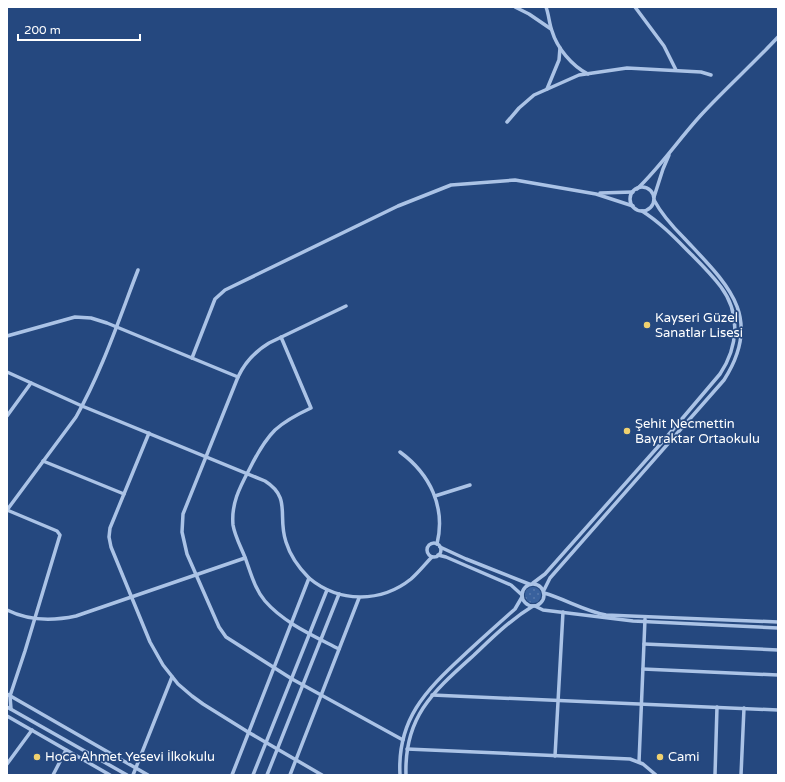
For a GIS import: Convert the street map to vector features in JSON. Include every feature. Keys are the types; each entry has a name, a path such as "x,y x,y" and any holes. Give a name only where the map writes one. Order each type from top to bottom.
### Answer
{"street":[{"path":"515,7 529,14 551,29"},
{"path":"546,7 551,29 559,45 574,64 588,74"},
{"path":"635,7 664,46 676,70"},
{"path":"596,194 633,192 638,189 700,116 778,37"},
{"path":"547,88 559,60 559,45"},
{"path":"507,122 529,99 547,88 579,75 627,68 701,72 711,75"},
{"path":"642,211 649,209 653,205 666,162 677,144"},
{"path":"192,358 215,299 225,290 398,206 451,185 514,180 596,194 633,206"},
{"path":"406,775 407,749 411,733 415,721 432,695 504,626 534,606 540,604 543,600 544,591 550,578 724,380 738,352 741,340 741,324 737,305 731,291 720,277 667,221 654,199 652,192 648,189 638,189"},
{"path":"400,775 400,759 403,740 411,717 429,690 515,609 522,596 523,589 546,574 720,374 732,352 735,334 734,319 732,308 724,292 714,278 671,233 633,206 630,199 633,192"},
{"path":"12,709 8,696 60,535 57,531 7,510 76,417 94,381 138,270"},
{"path":"346,306 263,347 252,355 245,365 238,377 183,514 184,544 219,627 224,634 273,668 321,696 403,740"},
{"path":"7,336 75,317 95,319 238,377"},
{"path":"281,337 311,408 289,419 274,431 261,446 236,495 233,518 234,530 260,594 273,608 291,622 339,649"},
{"path":"7,372 82,406 268,483 279,495 283,503 282,522 286,542 293,557 309,578 327,590 339,594 359,598 383,594 398,587 415,576 432,556 438,555 511,584 526,603 543,610 645,621 778,628"},
{"path":"7,416 32,383"},
{"path":"149,434 110,528 109,537 111,547 150,642 172,676 181,687 197,700 266,743 322,775"},
{"path":"400,452 421,471 435,496 439,508 440,520 440,552 438,555"},
{"path":"43,461 124,494"},
{"path":"435,496 470,485"},
{"path":"432,556 428,553 427,547 432,543 466,559 531,584 538,584 544,591 602,614 778,622"},
{"path":"7,610 34,619 59,619 76,616 245,558"},
{"path":"232,775 309,578"},
{"path":"253,775 327,590"},
{"path":"267,775 339,594"},
{"path":"290,775 359,598"},
{"path":"555,756 562,612"},
{"path":"639,762 645,616"},
{"path":"644,644 778,650"},
{"path":"643,669 778,675"},
{"path":"133,775 172,676"},
{"path":"432,695 778,710"},
{"path":"8,696 148,775"},
{"path":"7,707 127,775"},
{"path":"714,775 717,707"},
{"path":"741,775 744,708"},
{"path":"7,716 108,774"},
{"path":"7,764 32,730"},
{"path":"407,749 630,759 639,762 656,775"},
{"path":"54,775 66,750"}],"shaded area":[{"path":"530,587 536,587 541,592 539,601 536,603 530,603 525,598 525,592"}],"place":[{"name":"Kayseri Güzel Sanatlar Lisesi","path":"647,325"},
{"name":"Şehit Necmettin Bayraktar Ortaokulu","path":"627,431"},
{"name":"Hoca Ahmet Yesevi İlkokulu","path":"37,757"},
{"name":"Cami","path":"660,757"}]}
